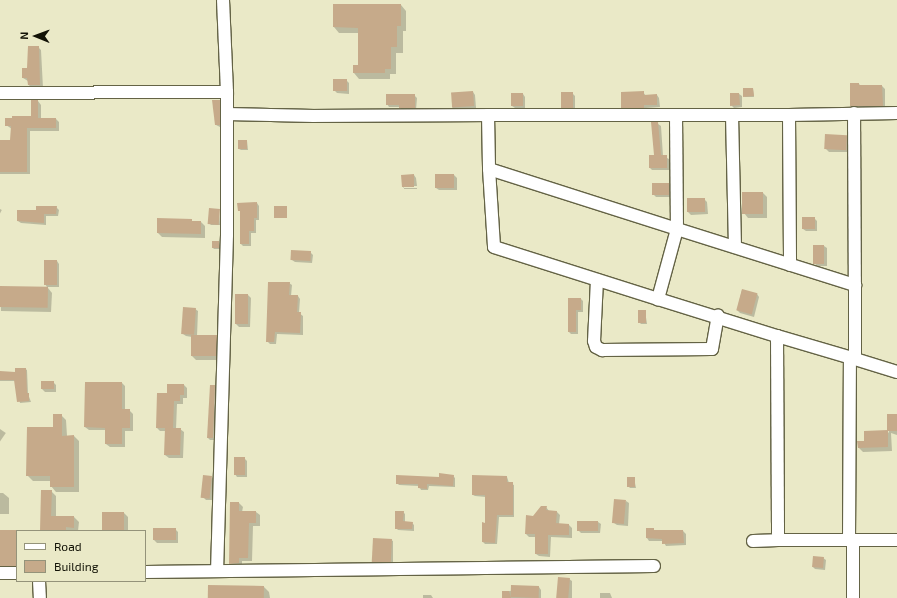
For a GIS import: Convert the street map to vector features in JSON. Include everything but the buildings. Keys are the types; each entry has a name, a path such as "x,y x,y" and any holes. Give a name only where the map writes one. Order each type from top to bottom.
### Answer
{"street":[{"path":"217,572 227,235 227,114 223,0"},
{"path":"0,92 226,92"},
{"path":"853,598 851,540 852,359 855,285 854,113"},
{"path":"227,114 314,116 676,116 897,113"},
{"path":"488,115 489,169 494,248 897,372"},
{"path":"732,115 735,247"},
{"path":"789,115 790,265"},
{"path":"658,299 677,229 676,116"},
{"path":"489,169 855,285"},
{"path":"597,280 594,341 596,347 602,350 712,349 718,316"},
{"path":"778,336 778,540"},
{"path":"753,541 897,540"},
{"path":"146,572 654,566"},
{"path":"0,573 16,573"},
{"path":"39,582 40,598"}]}
